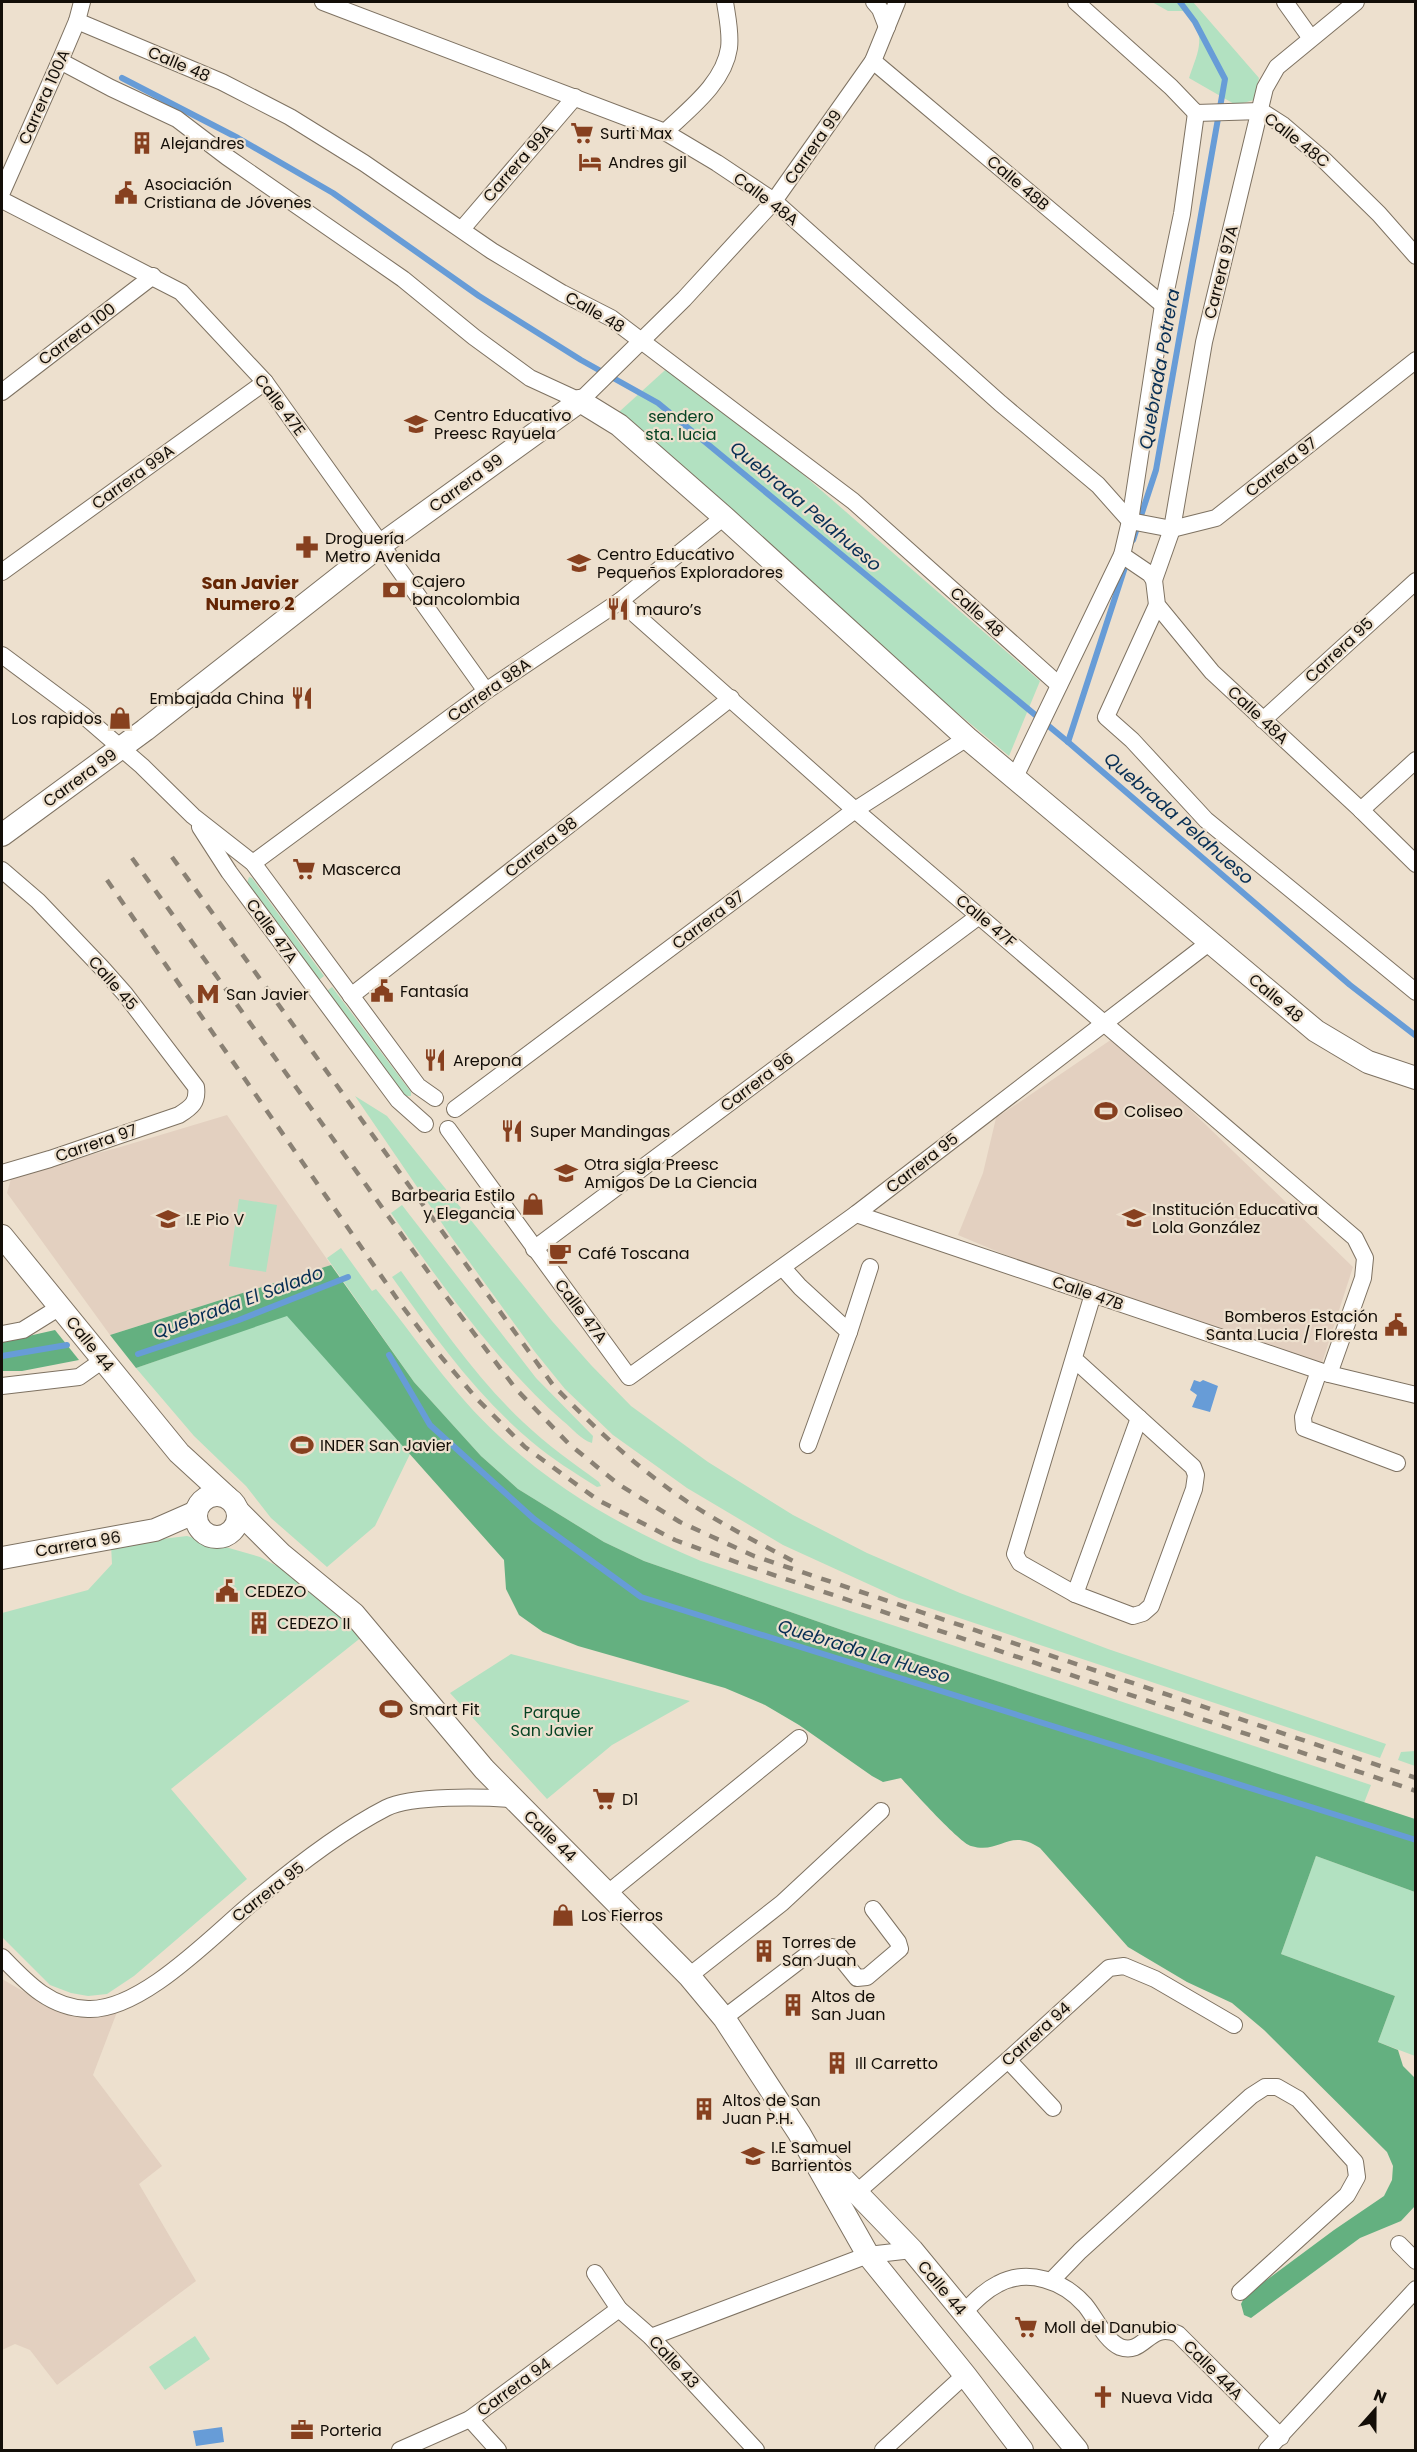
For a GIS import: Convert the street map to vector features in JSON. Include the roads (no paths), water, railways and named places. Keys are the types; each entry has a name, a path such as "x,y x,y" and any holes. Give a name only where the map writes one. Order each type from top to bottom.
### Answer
{"street":[{"name":"Carrera 100A","path":"2,192 77,21 82,2"},
{"name":"Calle 48A","path":"323,2 665,132 774,201 1000,403 1098,485 1132,521"},
{"path":"665,132 702,96 722,70 729,45 725,2"},
{"path":"874,2 880,9 887,27"},
{"name":"Carrera 99","path":"2,835 121,747 382,544 584,397 684,298 774,201 873,61 897,2"},
{"path":"1015,777 1050,702 1124,557 1132,521 1162,305 1182,214 1199,113 1076,2"},
{"path":"1285,2 1310,38"},
{"name":"Carrera 97A","path":"1152,577 1170,529 1204,342 1255,111 1277,67 1356,2"},
{"name":"Calle 48","path":"77,21 222,82 290,117 530,275 611,318 637,345 853,501 1059,685"},
{"path":"60,61 177,119 227,157 403,279 474,337 530,378 584,397"},
{"name":"Calle 48B","path":"873,61 1162,305"},
{"name":"Carrera 99A","path":"462,229 575,97"},
{"name":"Calle 48C","path":"1199,113 1255,111 1283,125 1324,160 1379,214 1416,256"},
{"name":"Calle 47E","path":"2,200 181,292 265,382 486,691"},
{"name":"Carrera 100","path":"2,392 153,276"},
{"name":"Carrera 97","path":"1132,521 1170,529 1216,518 1416,360"},
{"name":"Carrera 99A","path":"2,572 265,382"},
{"name":"Calle 48","path":"584,397 724,517 967,738 1316,1031 1368,1062 1416,1078"},
{"name":"Carrera 98A","path":"253,863 486,691 620,601 724,517"},
{"path":"1124,557 1152,577 1157,604 1106,717 1132,740 1206,820 1416,992"},
{"name":"Carrera 95","path":"1263,720 1416,581"},
{"name":"Calle 47F","path":"620,601 855,810 1355,1238 1365,1258 1363,1278 1324,1372"},
{"name":"Calle 48A","path":"1157,604 1212,672 1416,864"},
{"name":"Calle 47A","path":"2,655 84,716 121,747 193,816 253,863 417,1086 435,1098"},
{"name":"Carrera 98","path":"351,996 731,698"},
{"name":"Carrera 97","path":"455,1109 855,810 967,738"},
{"path":"1361,810 1416,760"},
{"name":"Calle 47A","path":"193,816 229,872 398,1100 425,1124"},
{"name":"Calle 45","path":"2,870 38,901 125,994 196,1087 195,1103 189,1110"},
{"name":"Carrera 96","path":"534,1249 979,916"},
{"name":"Carrera 95","path":"629,1377 856,1214 1210,942"},
{"path":"435,1098 447,1100 455,1109 456,1117 448,1129 435,1131 425,1124 422,1111 429,1100 435,1098"},
{"name":"Carrera 97","path":"2,1173 61,1156 189,1110"},
{"name":"Calle 47A","path":"448,1129 629,1377"},
{"name":"Calle 47B","path":"856,1214 1324,1372 1416,1395"},
{"name":"Calle 44","path":"2,1236 179,1453 281,1554 354,1614 484,1769 689,1976 724,2018 799,2133 868,2254 965,2375 1022,2451"},
{"path":"808,1445 870,1267"},
{"path":"783,1268 800,1287 849,1332"},
{"path":"1074,1359 1193,1467 1196,1475 1194,1489 1151,1606 1143,1613 1133,1616 1075,1594 1020,1563 1015,1554 1093,1294"},
{"path":"2,1334 23,1330 60,1307"},
{"path":"2,1386 79,1377 103,1360"},
{"path":"1324,1372 1303,1417 1304,1428 1397,1463"},
{"path":"1075,1594 1139,1418"},
{"name":"Calle 44","path":"179,1453 197,1508"},
{"path":"215,1495 232,1504 237,1523 234,1529 215,1536 197,1525 197,1508 215,1495"},
{"name":"Carrera 96","path":"155,1530 197,1508"},
{"name":"Carrera 96","path":"2,1557 155,1530 215,1536"},
{"name":"Calle 44","path":"215,1536 281,1554"},
{"path":"608,1893 799,1738"},
{"name":"Carrera 95","path":"2,1957 37,1992 59,2004 78,2009 102,2008 119,2003 157,1983 254,1901 344,1833 388,1806 419,1800 512,1799"},
{"path":"689,1976 782,1903 881,1811"},
{"path":"724,2018 816,1948 832,1947 857,1978 867,1977 900,1950 898,1942 873,1909"},
{"name":"Carrera 94","path":"856,2193 1008,2060 1108,1968 1124,1966 1155,1979 1234,2025"},
{"path":"1008,2060 1053,2108"},
{"path":"963,2313 987,2290 1004,2281 1028,2277 1052,2280 1080,2251 1251,2096 1264,2088 1277,2087 1298,2099 1355,2162 1358,2177 1347,2195 1240,2292"},
{"name":"Calle 44","path":"799,2133 912,2250 1077,2451"},
{"path":"1399,2244 1416,2261"},
{"path":"651,2337 868,2254 912,2250"},
{"name":"Calle 43","path":"595,2272 619,2309 651,2337 756,2451"},
{"name":"Calle 44A","path":"1052,2280 1084,2304 1118,2346 1128,2349 1136,2347 1163,2330 1178,2334 1281,2437"},
{"path":"1267,2451 1413,2292"},
{"name":"Carrera 94","path":"400,2451 470,2419 619,2309"},
{"path":"883,2451 965,2375"},
{"path":"470,2419 498,2451"}],"water":[{"path":"1194,1380 1200,1382 1203,1380 1218,1386 1210,1412 1192,1407 1197,1395 1190,1390"},
{"path":"222,2427 224,2442 196,2446 193,2431"}],"waterway":[{"name":"Quebrada Potrera","path":"1133,540 1156,470 1225,79 1195,22 1180,2"},
{"name":"Quebrada Pelahueso","path":"122,78 238,138 333,193 479,296 581,360 658,403 1068,742 1350,985 1416,1036"},
{"name":"Quebrada Potrera","path":"1068,742 1126,564"},
{"name":"Quebrada El Salado","path":"138,1354 239,1320 348,1277"},
{"name":"Quebrada El Salado","path":"2,1356 67,1345"},
{"name":"Quebrada La Hueso","path":"389,1355 430,1425 534,1519 641,1597 1416,1840"}],"railway":[{"path":"172,857 553,1385 635,1463 680,1497 745,1536 795,1562"},
{"path":"132,858 439,1287 516,1389 568,1443 618,1484 680,1522 754,1556 1416,1778"},
{"path":"107,880 402,1306 437,1352 477,1399 525,1447 598,1500 675,1540 750,1567 1416,1791"}],"place":[{"name":"Surti Max","path":"582,133"},
{"name":"Alejandres","path":"142,143"},
{"name":"Andres gil","path":"590,162"},
{"name":"Asociación Cristiana de Jóvenes","path":"126,193"},
{"name":"Centro Educativo Preesc Rayuela","path":"416,424"},
{"name":"Droguería Metro Avenida","path":"307,547"},
{"name":"Centro Educativo Pequeños Exploradores","path":"579,563"},
{"name":"Cajero bancolombia","path":"394,590"},
{"name":"mauro’s","path":"618,609"},
{"name":"Embajada China","path":"302,698"},
{"name":"Los rapidos","path":"120,718"},
{"name":"Mascerca","path":"304,869"},
{"name":"Fantasía","path":"382,991"},
{"name":"San Javier","path":"208,994"},
{"name":"Arepona","path":"435,1060"},
{"name":"Coliseo","path":"1106,1111"},
{"name":"Super Mandingas","path":"512,1131"},
{"name":"Otra sigla Preesc Amigos De La Ciencia","path":"566,1173"},
{"name":"Barbearia Estilo y Elegancia","path":"533,1204"},
{"name":"Institución Educativa Lola González","path":"1134,1218"},
{"name":"I.E Pio V","path":"168,1219"},
{"name":"Café Toscana","path":"560,1253"},
{"name":"Bomberos Estación Santa Lucia / Floresta","path":"1396,1325"},
{"name":"INDER San Javier","path":"302,1445"},
{"name":"CEDEZO","path":"227,1591"},
{"name":"CEDEZO II","path":"259,1623"},
{"name":"Smart Fit","path":"391,1709"},
{"name":"D1","path":"604,1799"},
{"name":"Los Fierros","path":"563,1915"},
{"name":"Torres de San Juan","path":"764,1951"},
{"name":"Altos de San Juan","path":"793,2005"},
{"name":"Ill Carretto","path":"837,2063"},
{"name":"Altos de San Juan P.H.","path":"704,2109"},
{"name":"I.E Samuel Barrientos","path":"753,2156"},
{"name":"Moll del Danubio","path":"1026,2327"},
{"name":"Nueva Vida","path":"1103,2397"},
{"name":"Porteria","path":"302,2430"}],"district":[{"name":"San Javier Numero 2","path":"250,592"}],"park label":[{"name":"sendero sta. lucia","path":"681,425"},
{"name":"Parque San Javier","path":"552,1721"}]}
